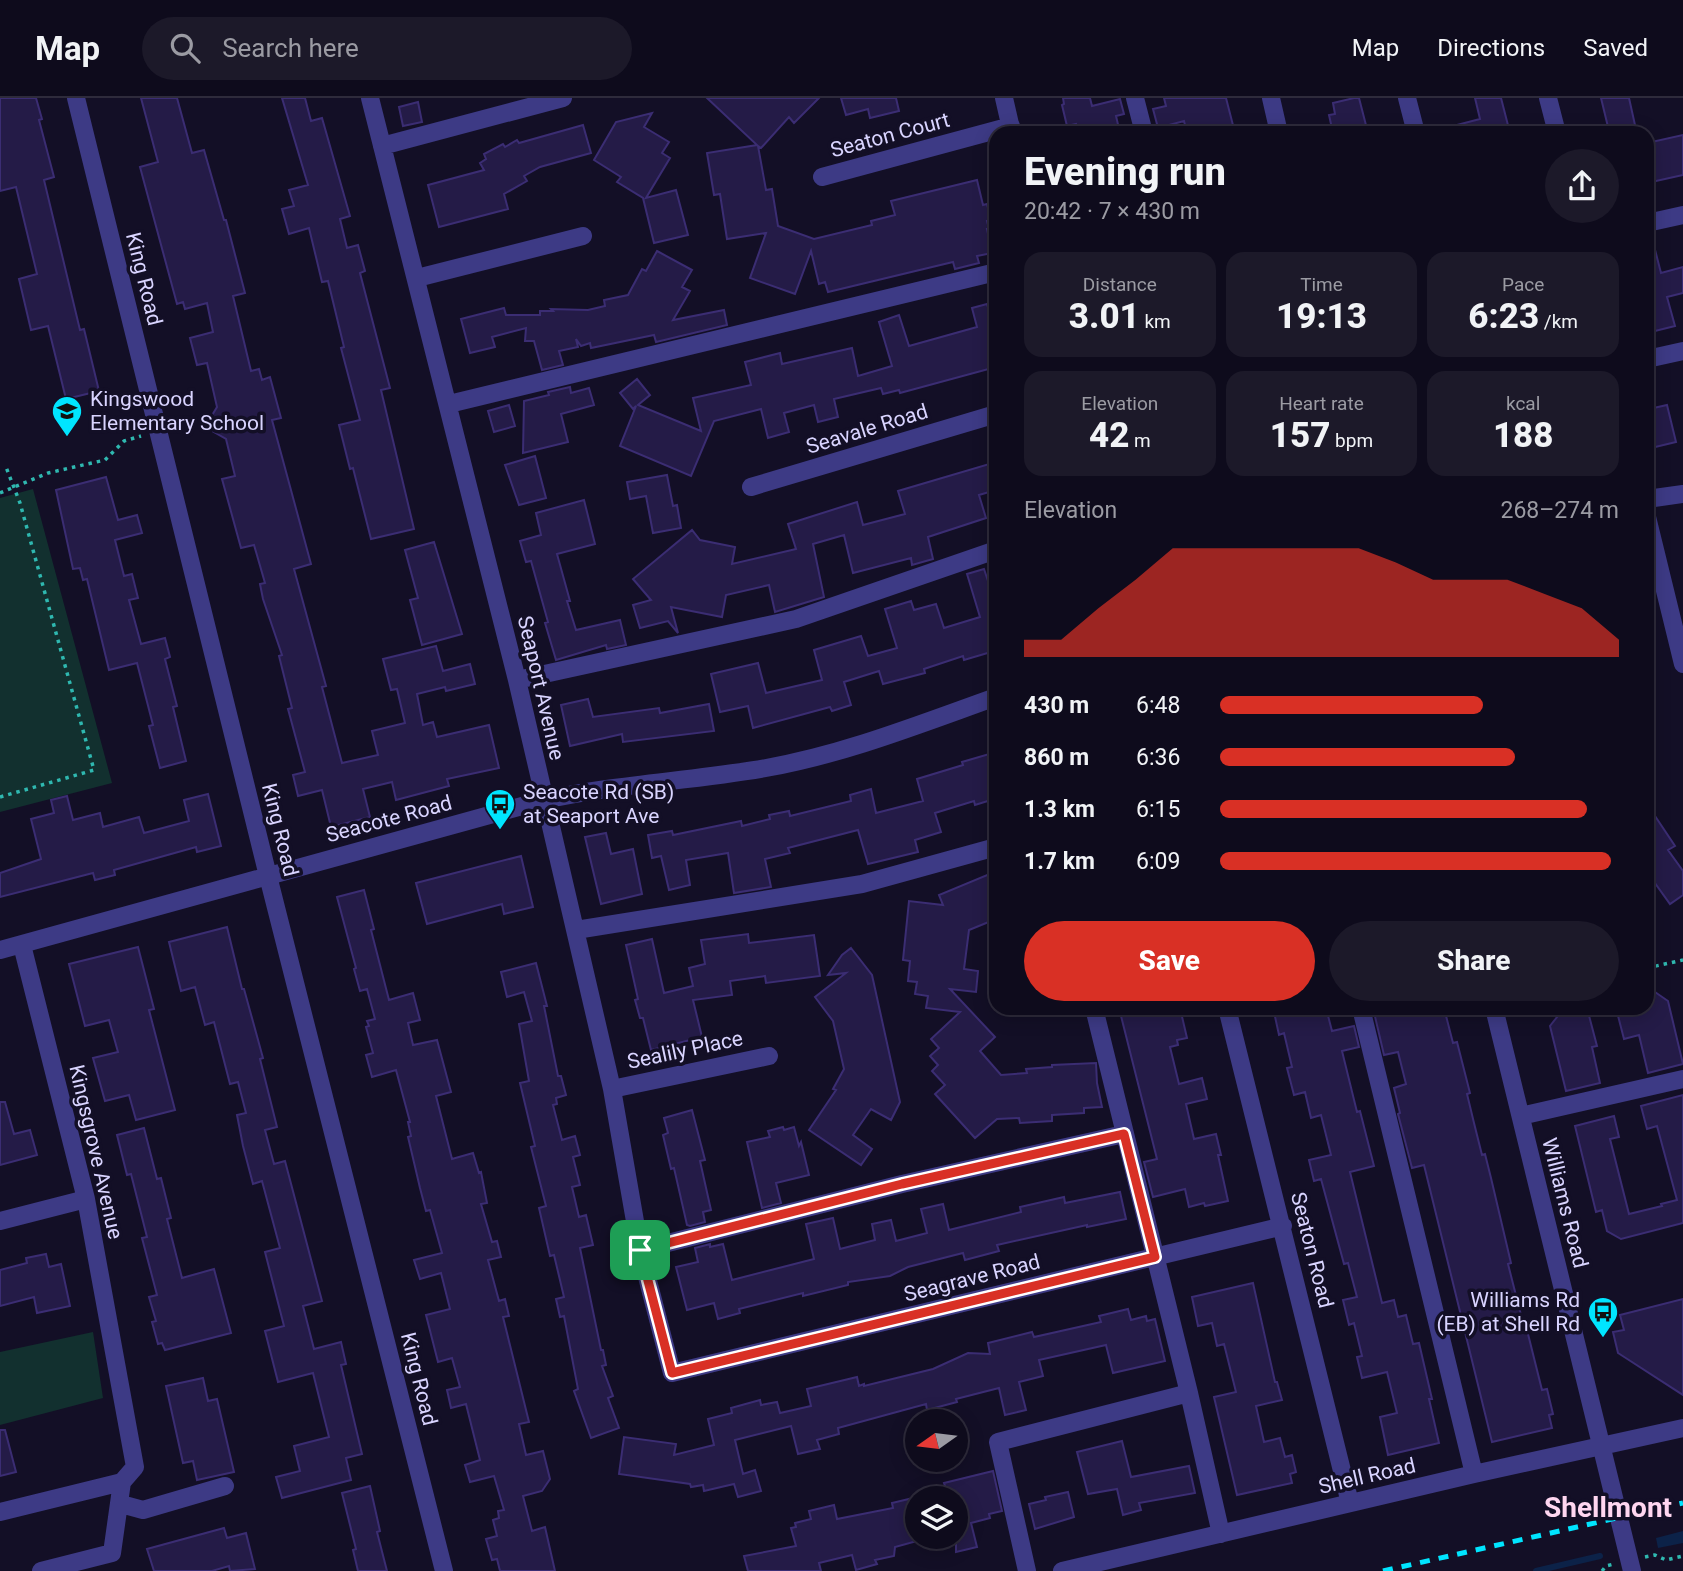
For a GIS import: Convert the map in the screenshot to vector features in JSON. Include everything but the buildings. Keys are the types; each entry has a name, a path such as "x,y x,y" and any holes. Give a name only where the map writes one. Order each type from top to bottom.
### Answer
{"street":[{"name":"King Road","path":"76,98 268,876 444,1571"},
{"name":"Seaport Avenue","path":"370,98 517,680 612,1089 640,1250 672,1373"},
{"path":"382,146 563,98"},
{"path":"1004,98 1010,126"},
{"path":"1135,98 1142,126"},
{"path":"1271,98 1277,126"},
{"path":"1407,98 1414,126"},
{"path":"1548,98 1555,126"},
{"name":"Seaton Court","path":"822,177 989,135"},
{"path":"1654,221 1683,215"},
{"path":"417,278 583,236"},
{"path":"449,404 989,274"},
{"path":"1654,357 1683,351"},
{"name":"Seavale Road","path":"751,487 989,416"},
{"path":"1654,498 1683,494"},
{"path":"1654,546 1683,664"},
{"path":"517,680 796,619 989,552"},
{"name":"Seacote Road","path":"0,950 544,800 586,791 765,768 837,752 989,699"},
{"path":"576,930 862,884 989,849"},
{"name":"Kingsgrove Avenue","path":"22,945 86,1199 135,1467 122,1482"},
{"path":"1096,1015 1221,1534"},
{"name":"Seaton Road","path":"1229,1015 1350,1503"},
{"path":"1363,1015 1474,1474"},
{"name":"Williams Road","path":"1496,1015 1632,1571"},
{"name":"Sealily Place","path":"612,1089 769,1056"},
{"path":"1521,1116 1683,1079"},
{"path":"640,1250 902,1184 1124,1134"},
{"path":"0,1221 86,1199"},
{"name":"Seagrave Road","path":"672,1373 1283,1226"},
{"path":"1027,1571 998,1442 1189,1393"},
{"name":"Shell Road","path":"1062,1571 1683,1428"},
{"path":"0,1512 122,1482 113,1553 41,1571"},
{"path":"121,1504 143,1510 225,1486"}],"path":[{"path":"0,494 13,486 48,473 105,460 124,441 158,432"},
{"path":"0,797 94,770 20,502 6,467"},
{"path":"1654,966 1683,960"},
{"path":"1655,1555 1666,1560 1683,1556"},
{"path":"1602,1571 1606,1566"}],"green space":[{"path":"33,489 112,783 0,812 0,498"},
{"path":"93,1332 103,1398 0,1425 0,1352"}],"water":[{"path":"1683,1531 1683,1543 1658,1548 1656,1538"}],"waterway":[{"path":"1536,1571 1600,1556"}],"railway":[{"path":"1383,1571 1683,1503"}],"place":[{"name":"Kingswood Elementary School","path":"67,438"},
{"name":"Seacote Rd (SB) at Seaport Ave","path":"500,831"},
{"name":"Williams Rd (EB) at Shell Rd","path":"1603,1339"}],"district":[{"name":"Shellmont","path":"1608,1507"}],"route":[{"path":"1124,1134 1155,1257 672,1373 640,1250 902,1184 1124,1134"}]}
